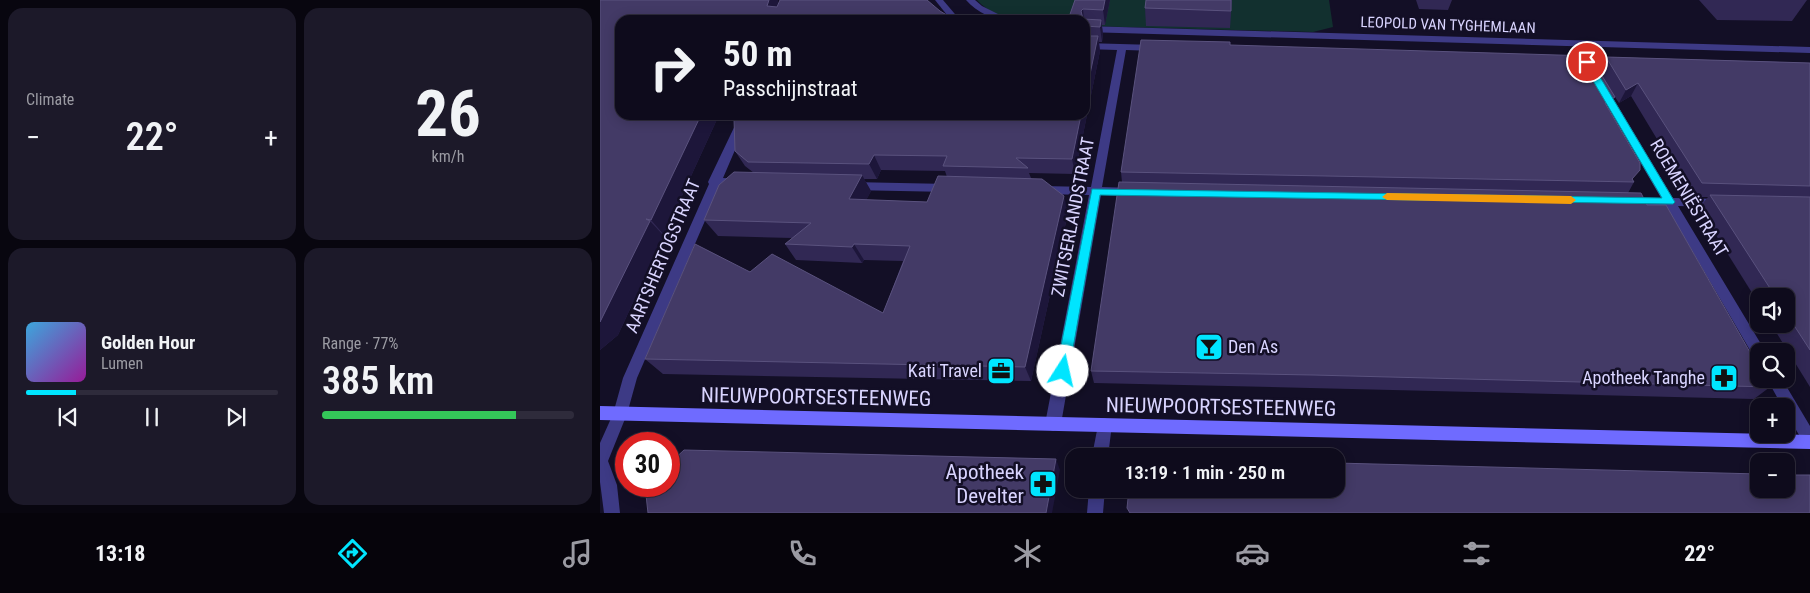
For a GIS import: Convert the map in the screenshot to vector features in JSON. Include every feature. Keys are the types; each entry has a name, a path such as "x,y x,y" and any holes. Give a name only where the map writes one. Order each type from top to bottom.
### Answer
{"main road":[{"name":"NIEUWPOORTSESTEENWEG","path":"600,413 1810,441"}],"street":[{"path":"939,0 951,15"},
{"path":"970,0 979,8 995,15"},
{"name":"LEOPOLD VAN TYGHEMLAAN","path":"1090,29 1810,50"},
{"path":"1090,46 1162,48"},
{"name":"ZWITSERLANDSTRAAT","path":"1053,424 1122,47"},
{"path":"1567,61 1592,70 1626,62"},
{"name":"ROEMENIËSTRAAT","path":"1592,70 1753,343"},
{"name":"AARTSHERTOGSTRAAT","path":"600,462 620,414 630,378 742,120"},
{"path":"714,182 752,183"},
{"path":"839,186 964,188"},
{"path":"1030,190 1145,192"},
{"path":"1620,201 1735,203"},
{"path":"1779,388 1810,441"},
{"path":"1101,448 1104,425"},
{"path":"600,462 609,485 612,513"},
{"path":"1094,513 1096,498"}],"green space":[{"path":"977,0 1329,0 1333,27 1313,32 1090,26 1090,15 1000,15 988,9"}],"building":[{"path":"600,0 769,0 767,6 777,7 780,0 927,0 947,15 615,15 615,120 699,120 651,220 646,219 650,221 600,322"},
{"path":"1075,0 1105,0 1103,10 1083,9 1081,11 1082,15 1070,15"},
{"path":"1146,0 1231,0 1231,11 1145,8"},
{"path":"1090,19 1101,20 1100,27 1090,26"},
{"path":"1090,36 1098,36 1090,74"},
{"path":"1141,40 1230,42 1230,45 1590,56 1615,97 1605,103 1640,163 1640,170 1632,179 1634,182 1121,172"},
{"path":"1606,57 1810,63 1810,186 1702,183 1638,83 1626,90"},
{"path":"734,120 1080,120 1072,159 1016,158 1028,168 943,166 947,156 874,155 869,164 748,162 735,151"},
{"path":"734,172 862,175 849,199 927,202 938,176 1042,179 1064,196 1025,367 645,359 695,244 750,272 772,254 883,313 910,246 854,244 852,247 785,244 811,223 704,220 719,185"},
{"path":"1119,182 1641,193 1647,205 1666,205 1750,352 1750,386 1091,371"},
{"path":"1710,195 1810,197 1810,350 1795,327 1795,288 1770,288"},
{"path":"684,450 1056,459 1046,513 648,513 646,497 680,497 680,454"},
{"path":"1345,463 1750,474 1750,498 1795,498 1795,475 1810,475 1810,513 1130,513 1127,508 1128,498 1345,498"}],"slow traffic":[{"path":"1387,197 1571,200"}],"place":[{"name":"Den As","path":"1209,347"},
{"name":"Kati Travel","path":"1001,371"},
{"name":"Apotheek Tanghe","path":"1724,378"},
{"name":"Apotheek Develter","path":"1043,484"}],"route":[{"path":"1063,371 1096,191 1670,202 1587,62"}]}
